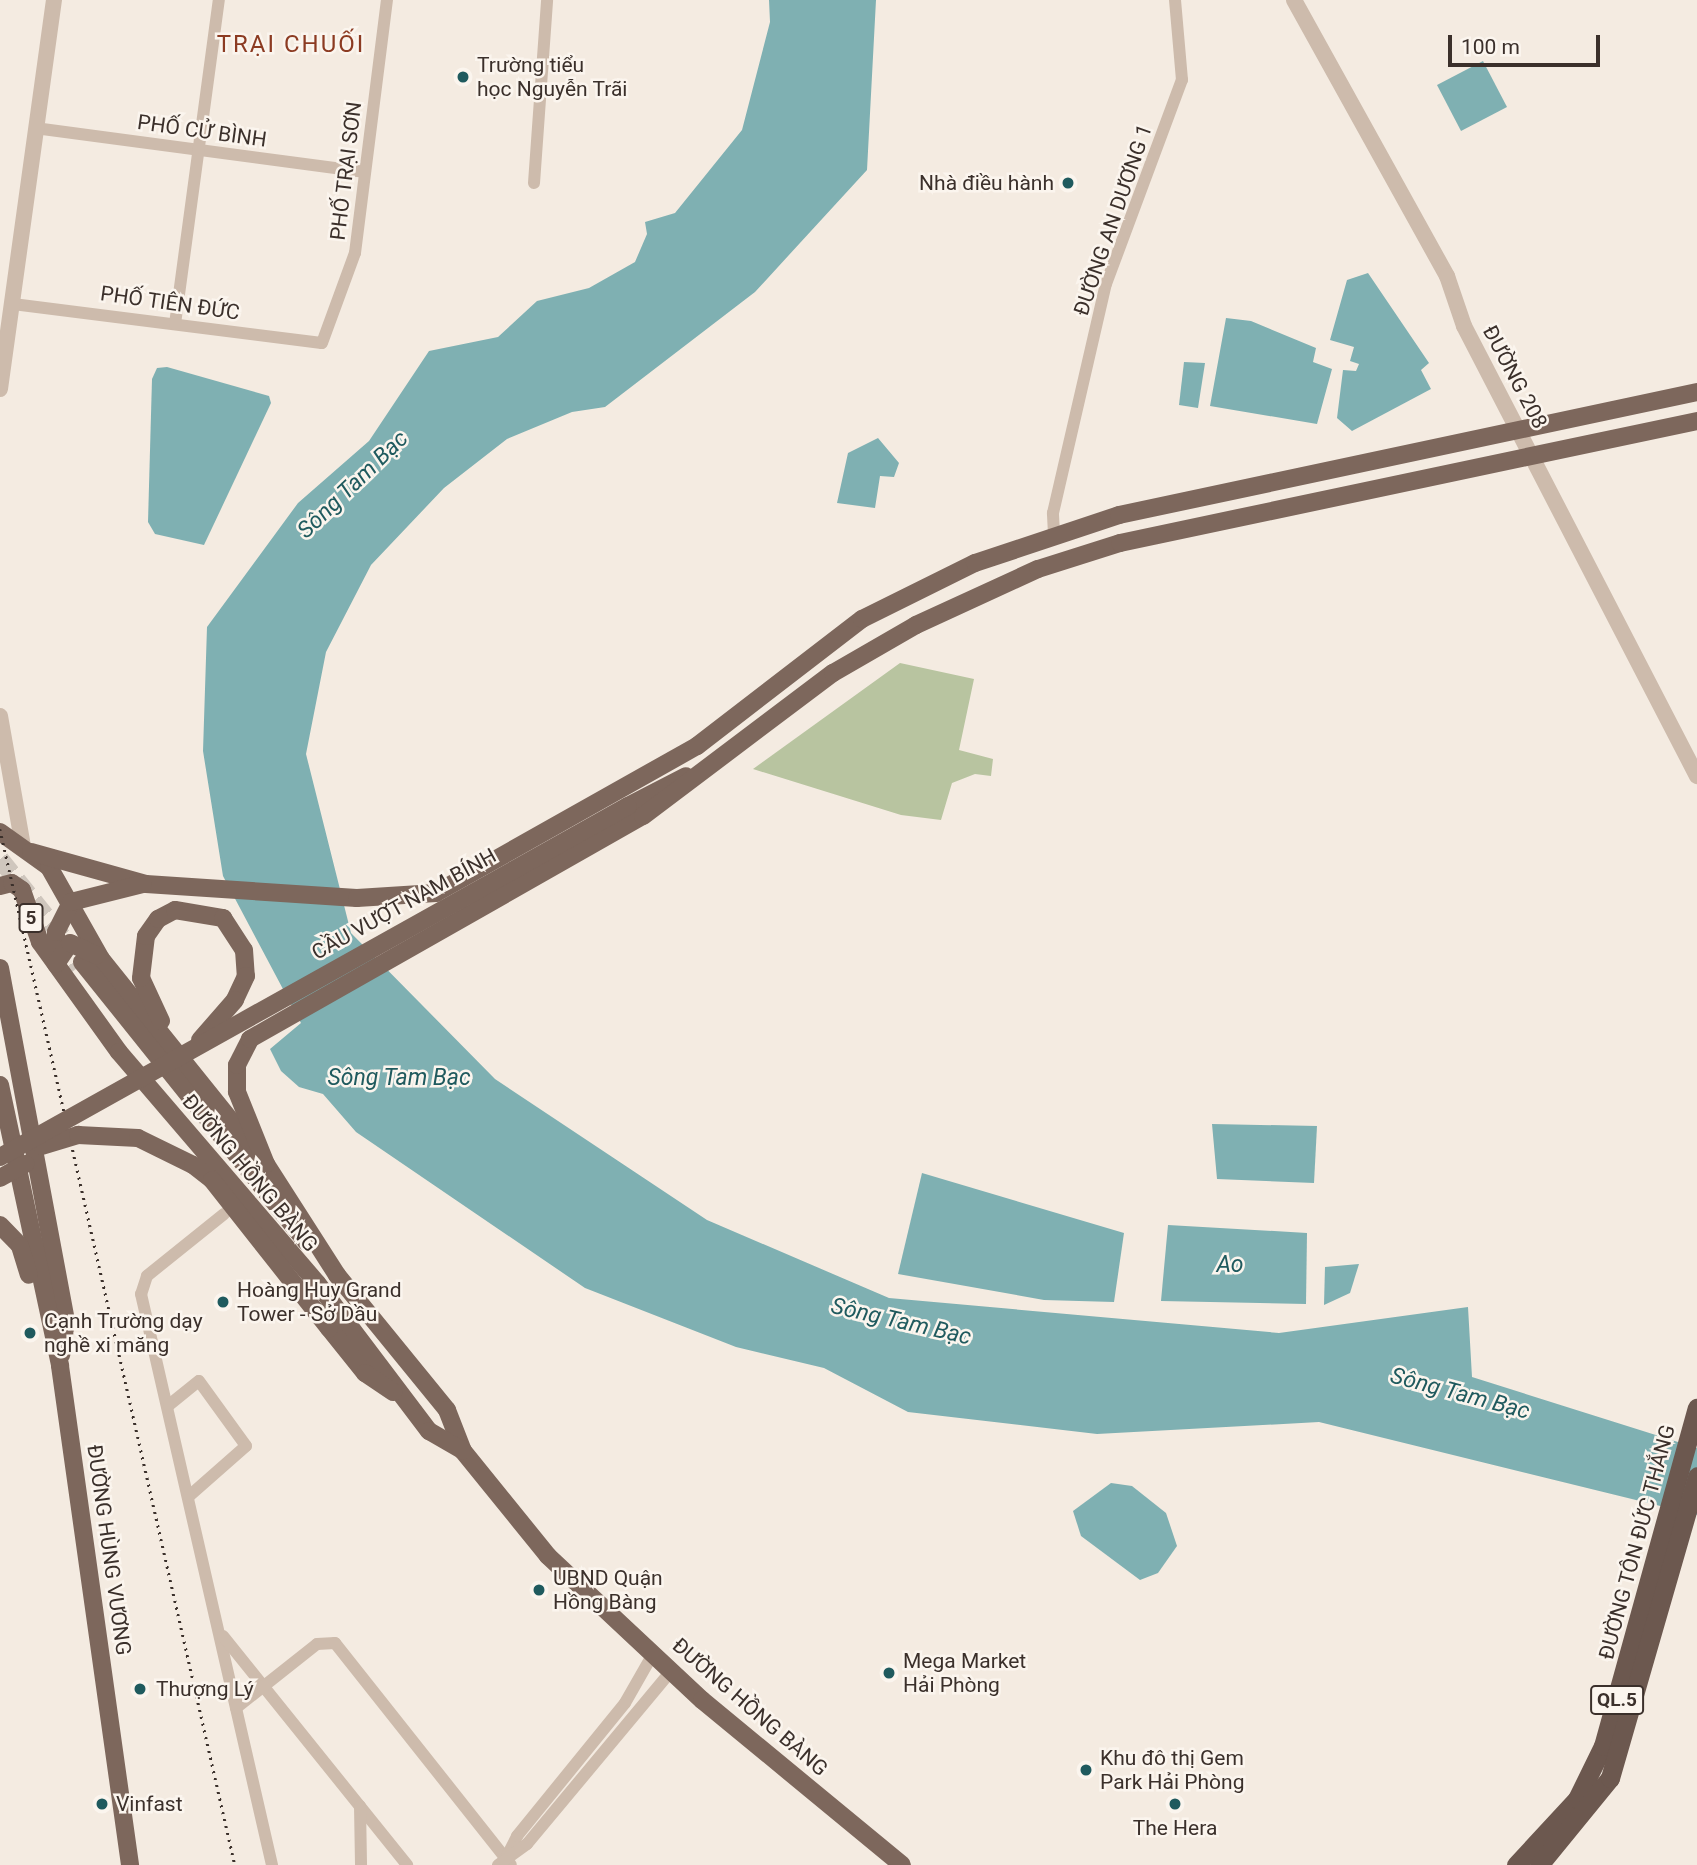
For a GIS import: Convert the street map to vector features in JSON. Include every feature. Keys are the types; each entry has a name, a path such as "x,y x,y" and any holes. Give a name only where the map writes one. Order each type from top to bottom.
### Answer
{"highway":[{"name":"ĐƯỜNG TÔN ĐỨC THẮNG","path":"1539,1865 1610,1778 1678,1512 1686,1445 1697,1408"},
{"name":"ĐƯỜNG TÔN ĐỨC THẮNG","path":"1516,1865 1591,1775 1678,1512 1697,1476"}],"main road":[{"path":"27,849 146,884 356,898 436,892 697,746 887,606 975,563 1055,534 1697,392"},
{"path":"266,1164 236,1076 250,1039 410,946 643,817 710,763 833,673 902,633 994,587 1120,543 1697,421"},
{"path":"887,606 902,633"},
{"name":"CẦU VƯỢT NAM BÍNH","path":"628,806 697,746"},
{"name":"CẦU VƯỢT NAM BÍNH","path":"0,1157 200,1040 710,763"},
{"name":"ĐƯỜNG HỒNG BÀNG","path":"0,832 27,849 71,902 101,959 184,1069 216,1100 266,1164 338,1275 447,1409 463,1451 548,1556 671,1671 893,1863"},
{"name":"5","path":"0,886 12,883 22,890 40,942 57,964"},
{"path":"57,964 56,932 71,902 146,884"},
{"path":"436,892 426,916 452,923"},
{"name":"CẦU VƯỢT NAM BÍNH","path":"200,1040 242,990 247,961 223,918 175,910 158,919 146,936 139,965 152,1009 216,1100"},
{"path":"57,964 63,947 76,943 101,959"},
{"name":"ĐƯỜNG HỒNG BÀNG","path":"57,964 189,1138 317,1283 429,1432 463,1451"},
{"path":"317,1283 78,966 338,1275"},
{"name":"ĐƯỜNG HÙNG VƯƠNG","path":"0,968 66,1321 60,1366"},
{"path":"0,1067 19,1063"},
{"name":"ĐƯỜNG HÙNG VƯƠNG","path":"0,1085 8,1166 60,1366 130,1865"},
{"path":"4,1133 29,1121"},
{"path":"0,1178 8,1166 78,1135 138,1138 163,1147 212,1180 365,1373 404,1400"},
{"path":"8,1166 34,1159"},
{"path":"0,1225 20,1246 47,1309"}],"street":[{"path":"0,389 54,0"},
{"path":"174,324 219,0"},
{"name":"PHỐ TRẠI SƠN","path":"321,343 355,253 363,172 387,0"},
{"path":"534,183 547,0"},
{"name":"ĐƯỜNG AN DƯƠNG 1","path":"1055,534 1053,513 1106,284 1182,80 1175,0"},
{"name":"ĐƯỜNG 208","path":"1294,0 1447,276 1464,326 1697,776"},
{"name":"PHỐ CỬ BÌNH","path":"35,128 363,172"},
{"name":"PHỐ TIÊN ĐỨC","path":"13,304 321,343"},
{"path":"0,716 27,849"},
{"path":"224,1214 142,1283 272,1865"},
{"path":"169,1405 199,1381 246,1446 189,1496"},
{"path":"222,1634 407,1865"},
{"path":"236,1708 317,1644 335,1643 505,1863"},
{"path":"505,1863 516,1836 625,1703 653,1654"},
{"path":"505,1863 527,1844 671,1671"},
{"path":"360,1806 361,1865"}],"green space":[{"path":"900,663 974,679 959,750 993,759 991,776 975,774 952,783 941,820 901,815 753,769"}],"water":[{"name":"Sông Tam Bạc","path":"769,0 876,0 867,170 755,292 605,407 572,412 507,439 444,488 371,565 326,652 306,754 351,933 495,1079 707,1220 889,1298 1279,1333 1468,1307 1472,1377 1697,1448 1697,1515 1319,1422 1097,1434 908,1412 824,1368 736,1347 585,1288 356,1132 323,1094 299,1087 281,1071 270,1049 301,1023 223,876 203,751 207,627 298,503 369,441 429,351 498,337 537,301 589,288 635,262 647,234 645,222 675,213 742,130 770,22"},
{"path":"1483,61 1507,107 1461,131 1437,85"},
{"path":"1368,273 1429,363 1421,370 1431,389 1352,431 1337,418 1343,370 1356,371 1359,364 1350,361 1354,347 1330,340 1347,280"},
{"path":"1226,318 1251,321 1316,348 1313,362 1332,369 1317,424 1210,406"},
{"path":"1184,362 1205,363 1198,408 1179,405"},
{"path":"167,367 269,396 271,403 204,545 155,534 148,522 152,379 157,368"},
{"path":"878,438 899,463 894,477 880,476 875,508 837,503 848,453"},
{"path":"1212,1124 1317,1126 1314,1183 1217,1179"},
{"path":"922,1173 1124,1233 1114,1302 1044,1300 898,1274"},
{"name":"Ao","path":"1168,1225 1307,1233 1306,1304 1161,1301"},
{"path":"1359,1264 1350,1293 1324,1305 1325,1267"},
{"path":"1111,1483 1132,1486 1166,1513 1177,1546 1158,1573 1140,1580 1081,1536 1073,1511"}],"tunnel":[{"path":"0,859 65,940"},
{"path":"54,943 75,970"}],"railway":[{"path":"0,829 235,1865"}],"place":[{"name":"Trường tiểu học Nguyễn Trãi","path":"463,77"},
{"name":"Nhà điều hành","path":"1068,183"},
{"name":"Hoàng Huy Grand Tower - Sở Dầu","path":"223,1302"},
{"name":"Cạnh Trường dạy nghề xi măng","path":"30,1333"},
{"name":"UBND Quận Hồng Bàng","path":"539,1590"},
{"name":"Mega Market Hải Phòng","path":"889,1673"},
{"name":"Thượng Lý","path":"140,1689"},
{"name":"Khu đô thị Gem Park Hải Phòng","path":"1086,1770"},
{"name":"Vinfast","path":"102,1804"},
{"name":"The Hera","path":"1175,1804"}],"district":[{"name":"TRẠI CHUỐI","path":"291,45"}]}
